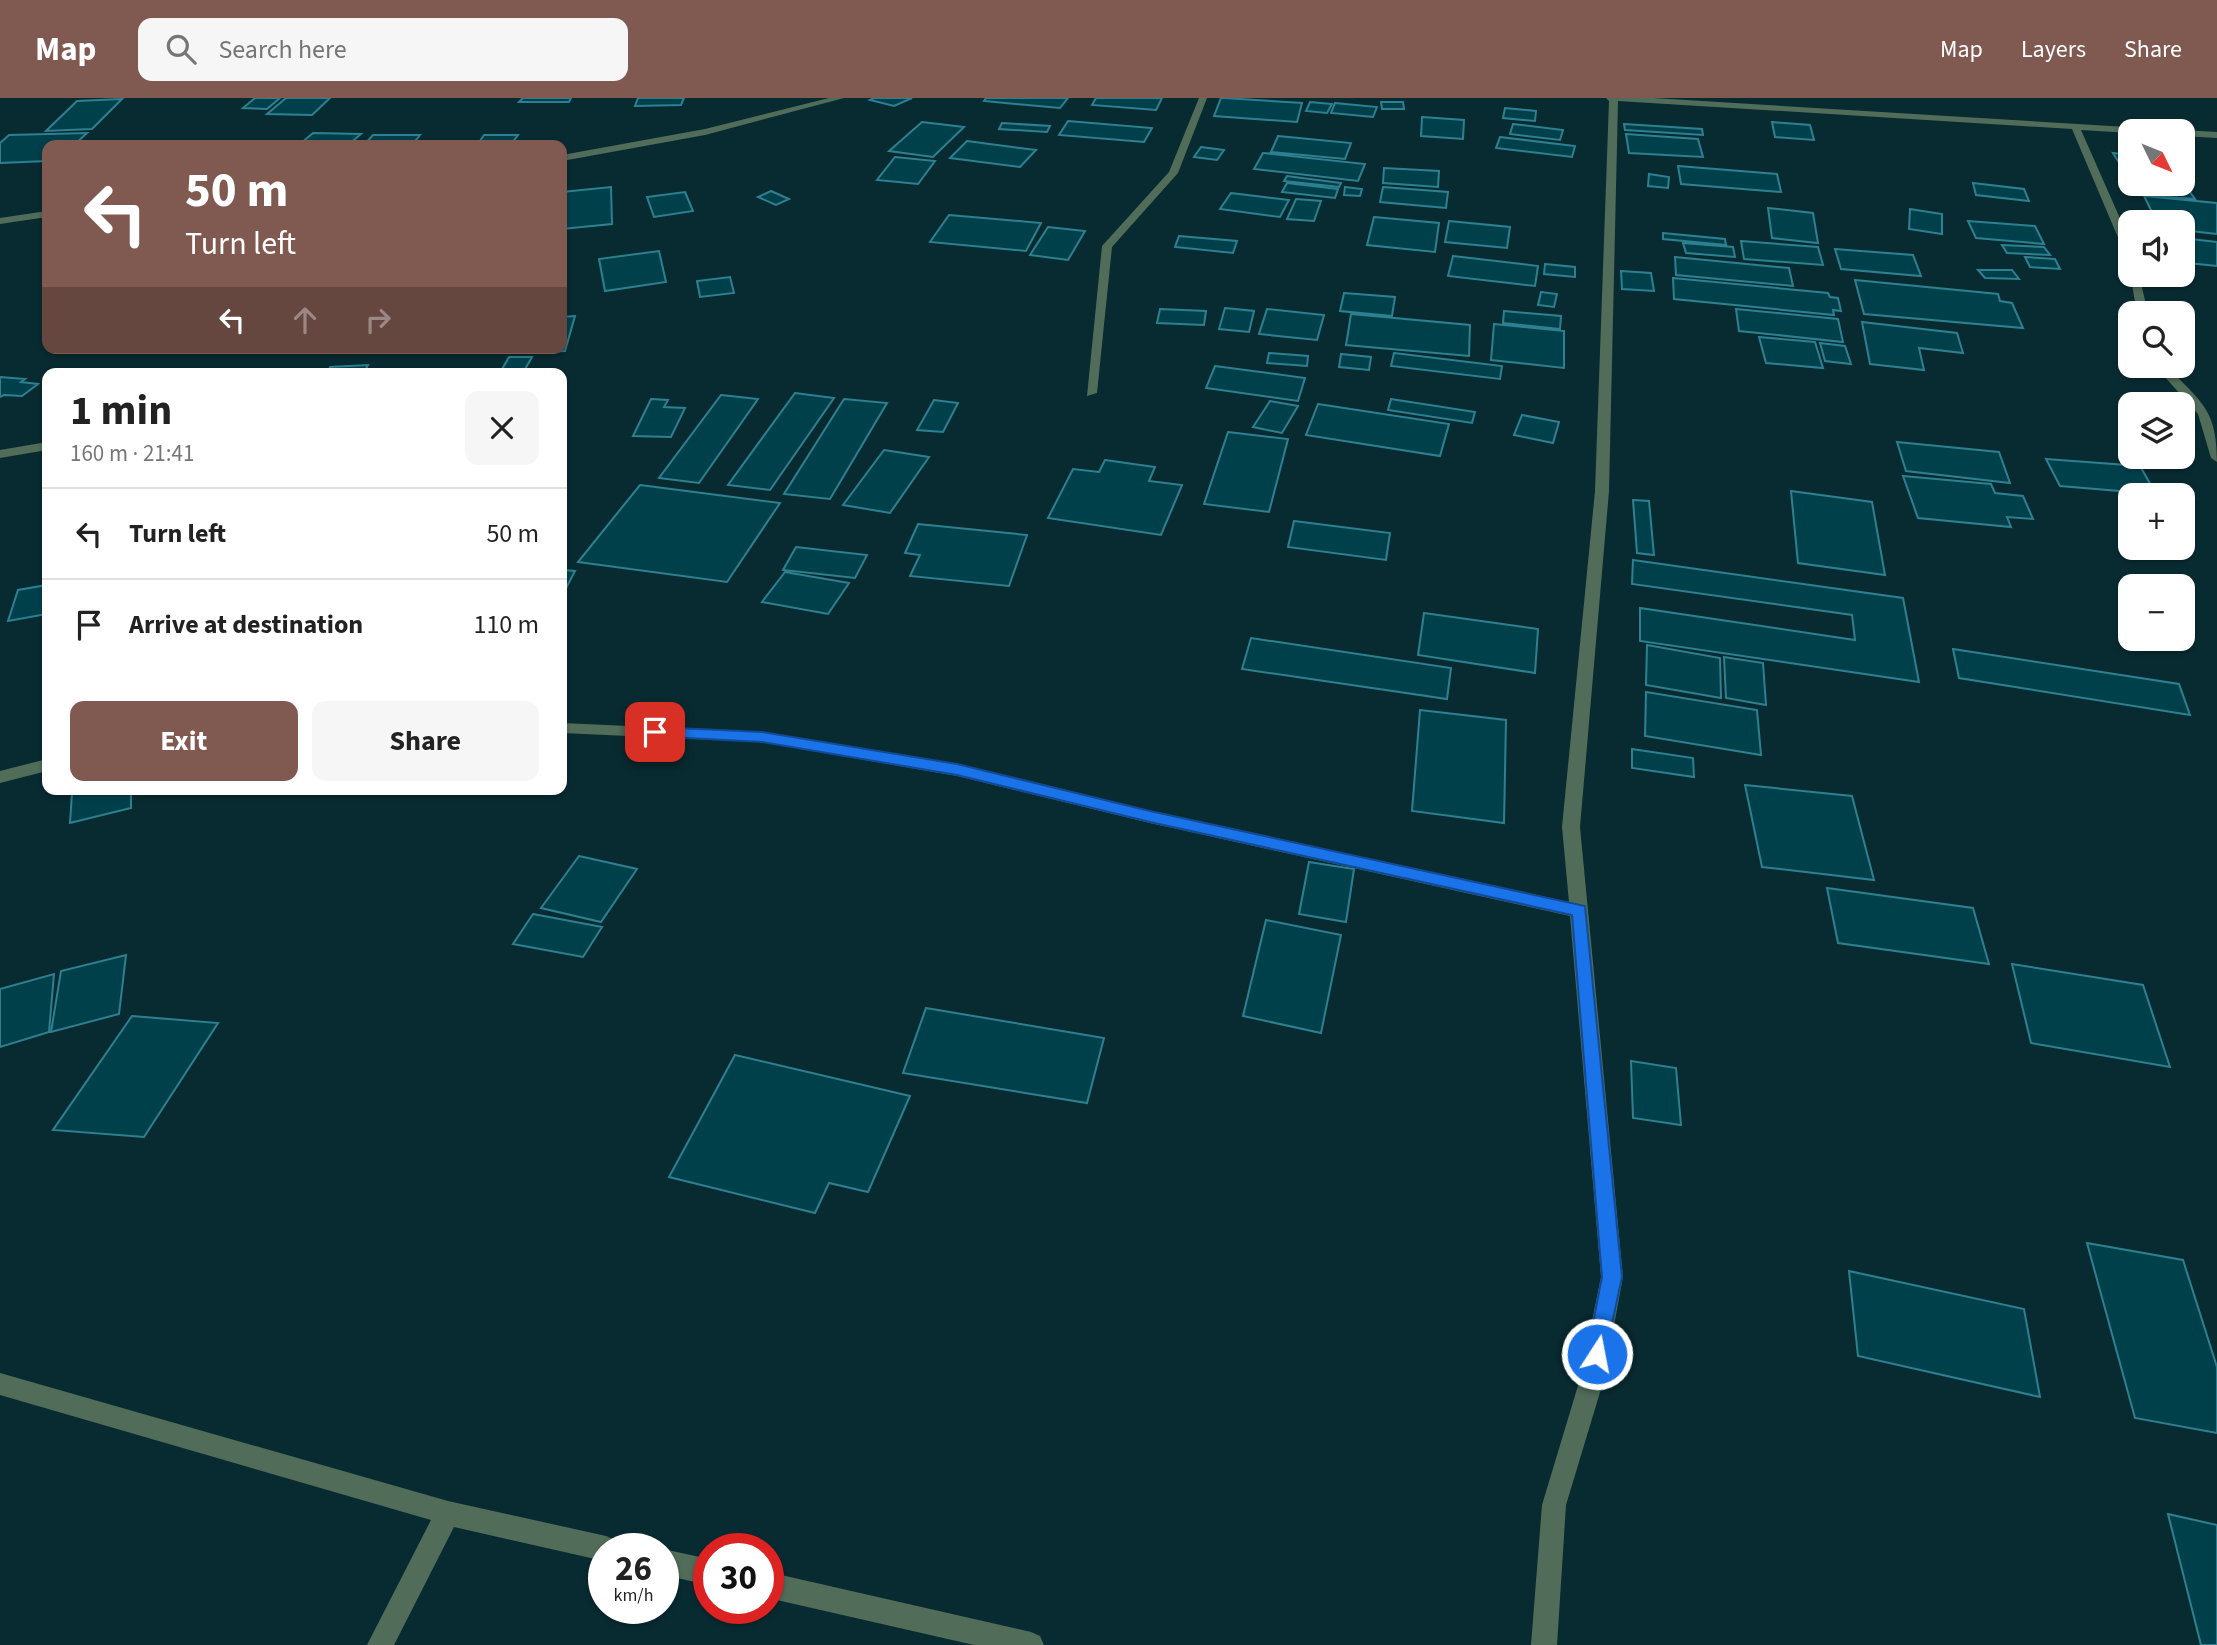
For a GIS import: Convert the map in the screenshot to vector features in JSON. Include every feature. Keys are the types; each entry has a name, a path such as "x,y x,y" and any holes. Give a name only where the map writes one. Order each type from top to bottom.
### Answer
{"street":[{"path":"567,157 705,132 840,98"},
{"path":"1091,393 1107,246 1173,173 1203,98"},
{"path":"1544,1645 1554,1505 1592,1379 1612,1277 1572,827 1602,491 1612,98 1755,102 2118,130"},
{"path":"2076,128 2118,226"},
{"path":"2195,134 2217,135"},
{"path":"0,221 42,216"},
{"path":"2172,378 2204,413 2217,458"},
{"path":"0,454 42,447"},
{"path":"567,727 762,737 957,770 1150,817 1580,911"},
{"path":"0,777 42,766"},
{"path":"0,1384 448,1513 588,1545"},
{"path":"380,1645 448,1513"},
{"path":"784,1590 1031,1645"}],"building":[{"path":"255,98 280,98 267,109 243,108"},
{"path":"286,98 330,98 312,115 267,114"},
{"path":"523,98 571,98 569,102 519,102"},
{"path":"638,98 684,98 681,105 635,106"},
{"path":"912,98 894,106 870,100"},
{"path":"986,98 1068,98 1060,108 984,101"},
{"path":"1096,98 1162,98 1156,110 1092,105"},
{"path":"1221,98 1302,103 1297,122 1214,116"},
{"path":"122,99 92,129 46,131 77,101"},
{"path":"1310,102 1332,104 1327,113 1306,111"},
{"path":"1381,102 1403,102 1404,109 1382,109"},
{"path":"1335,103 1377,107 1373,117 1331,113"},
{"path":"1505,108 1536,111 1535,121 1503,118"},
{"path":"1422,117 1464,120 1463,139 1421,136"},
{"path":"1068,121 1152,128 1144,142 1059,135"},
{"path":"922,122 964,127 933,157 889,151"},
{"path":"1772,122 1810,125 1814,140 1775,137"},
{"path":"1002,123 1050,126 1047,132 999,129"},
{"path":"1513,124 1563,130 1560,140 1510,134"},
{"path":"1624,124 1702,129 1703,135 1625,130"},
{"path":"87,133 79,140 42,140 42,161 0,163 0,143 9,135"},
{"path":"313,133 361,134 354,140 305,140"},
{"path":"1626,134 1698,139 1703,157 1629,153"},
{"path":"373,135 420,135 416,140 368,140"},
{"path":"484,135 518,135 514,140 481,140"},
{"path":"1278,136 1351,143 1345,159 1271,152"},
{"path":"1500,137 1575,146 1572,157 1496,148"},
{"path":"967,141 1036,150 1020,167 950,158"},
{"path":"1201,147 1224,150 1217,160 1194,157"},
{"path":"1263,153 1365,164 1358,181 1254,169"},
{"path":"895,157 935,161 918,184 877,180"},
{"path":"1678,166 1777,174 1781,192 1681,184"},
{"path":"1384,168 1439,171 1438,187 1383,183"},
{"path":"1649,174 1669,177 1668,188 1648,186"},
{"path":"1287,176 1341,183 1339,187 1284,181"},
{"path":"1287,183 1338,189 1335,198 1282,192"},
{"path":"1973,183 2024,189 2029,201 1976,195"},
{"path":"611,187 612,224 567,228 567,191"},
{"path":"1345,187 1362,189 1360,196 1344,195"},
{"path":"1383,187 1448,192 1446,208 1380,202"},
{"path":"771,191 789,199 776,205 758,197"},
{"path":"685,192 693,211 654,217 647,197"},
{"path":"1231,193 1289,200 1280,217 1220,209"},
{"path":"2144,196 2217,203 2217,234 2195,231 2195,210 2151,210"},
{"path":"2154,196 2193,196 2195,199"},
{"path":"1296,199 1321,201 1314,221 1287,219"},
{"path":"1768,208 1813,213 1818,243 1772,238"},
{"path":"1910,209 1942,214 1942,234 1909,229"},
{"path":"949,215 1041,223 1026,251 930,242"},
{"path":"1374,217 1439,223 1435,252 1367,245"},
{"path":"1449,221 1510,227 1507,248 1445,242"},
{"path":"1968,221 2035,226 2044,244 1976,238"},
{"path":"1048,227 1085,231 1068,260 1030,255"},
{"path":"1663,233 1725,239 1726,245 1663,239"},
{"path":"1179,236 1237,241 1233,253 1175,247"},
{"path":"2195,239 2217,242 2217,266 2195,264"},
{"path":"1741,241 1818,247 1823,265 1744,259"},
{"path":"1683,243 1733,247 1735,257 1686,253"},
{"path":"2002,245 2044,247 2050,255 2007,253"},
{"path":"1835,249 1913,255 1921,276 1841,269"},
{"path":"659,251 666,282 605,291 599,259"},
{"path":"1453,256 1538,266 1535,286 1448,276"},
{"path":"1675,257 1789,268 1793,286 1676,275"},
{"path":"2025,257 2055,259 2060,269 2030,267"},
{"path":"1545,264 1575,267 1575,277 1544,274"},
{"path":"1978,270 2012,270 2019,279 1985,278"},
{"path":"1621,271 1651,273 1654,291 1622,289"},
{"path":"730,277 734,293 700,297 697,281"},
{"path":"1673,278 1828,293 1830,297 1838,298 1841,311 1833,310 1834,315 1674,299"},
{"path":"1855,280 1998,294 2000,301 2012,303 2023,328 1864,314"},
{"path":"1541,292 1557,294 1554,307 1538,305"},
{"path":"1344,293 1395,297 1392,316 1340,311"},
{"path":"1225,308 1254,311 1249,332 1219,329"},
{"path":"1160,309 1206,311 1204,325 1157,323"},
{"path":"1267,309 1324,315 1317,340 1259,334"},
{"path":"1736,309 1838,319 1843,342 1739,331"},
{"path":"1504,311 1561,316 1560,329 1503,323"},
{"path":"1351,314 1470,325 1469,356 1346,345"},
{"path":"575,316 567,344 567,317"},
{"path":"1862,322 1957,333 1963,353 1919,348 1924,370 1870,364"},
{"path":"1494,324 1564,331 1564,368 1491,360"},
{"path":"1759,337 1815,342 1823,368 1766,363"},
{"path":"1820,343 1845,346 1851,364 1825,361"},
{"path":"1269,353 1308,356 1307,366 1267,363"},
{"path":"1394,353 1502,366 1500,379 1391,366"},
{"path":"1341,354 1371,357 1369,370 1339,367"},
{"path":"509,357 532,357 526,368 503,368"},
{"path":"368,365 366,368 330,367"},
{"path":"1215,366 1305,378 1298,401 1206,388"},
{"path":"0,377 25,379 21,382 38,384 22,396 0,397"},
{"path":"795,393 834,398 770,490 728,485"},
{"path":"721,395 758,399 699,483 659,478"},
{"path":"651,399 668,400 664,407 685,408 671,437 633,436"},
{"path":"844,399 887,403 830,499 784,494"},
{"path":"1391,399 1475,412 1472,423 1388,410"},
{"path":"934,400 958,403 943,432 917,430"},
{"path":"1270,401 1298,406 1282,433 1253,427"},
{"path":"1318,404 1449,424 1440,456 1306,435"},
{"path":"1522,415 1559,422 1553,443 1514,435"},
{"path":"1228,432 1288,439 1269,512 1204,504"},
{"path":"1897,442 1999,452 2010,483 1906,471"},
{"path":"884,450 929,457 890,513 843,505"},
{"path":"2046,459 2118,464 2118,469 2142,469 2150,483 2118,483 2118,491 2060,486"},
{"path":"1105,460 1155,467 1149,481 1182,485 1161,535 1048,518 1073,469 1099,472"},
{"path":"1903,476 1991,484 1995,493 2023,496 2033,519 2007,517 2011,527 1918,518"},
{"path":"640,485 780,503 727,582 578,562"},
{"path":"1791,491 1872,502 1885,575 1798,563"},
{"path":"1633,500 1649,501 1654,555 1637,553"},
{"path":"1294,521 1390,533 1386,560 1288,547"},
{"path":"918,524 1027,535 1009,586 910,576 920,555 905,553"},
{"path":"796,547 867,555 855,578 783,570"},
{"path":"1633,560 1903,598 1919,682 1640,641 1640,608 1855,640 1852,615 1632,584"},
{"path":"567,570 575,571 567,586"},
{"path":"785,572 849,583 828,614 762,602"},
{"path":"42,586 42,615 8,621 18,590"},
{"path":"1424,613 1538,629 1535,673 1418,655"},
{"path":"1251,638 1451,668 1447,699 1242,669"},
{"path":"1647,645 1720,658 1721,698 1646,685"},
{"path":"1953,649 2179,684 2190,715 1959,678"},
{"path":"1724,657 1763,663 1766,705 1726,698"},
{"path":"1646,692 1757,710 1761,755 1645,736"},
{"path":"1420,710 1506,720 1504,823 1412,811"},
{"path":"1632,749 1693,758 1694,777 1632,768"},
{"path":"1745,785 1852,796 1874,880 1762,867"},
{"path":"72,795 131,795 131,808 70,823"},
{"path":"579,856 637,869 601,922 541,908"},
{"path":"1309,862 1354,869 1346,922 1299,914"},
{"path":"1827,888 1973,908 1989,964 1838,943"},
{"path":"533,914 602,927 583,957 513,944"},
{"path":"1266,920 1341,935 1321,1033 1243,1016"},
{"path":"126,955 119,1014 51,1032 61,971"},
{"path":"2012,964 2143,985 2170,1067 2031,1043"},
{"path":"54,974 49,1032 0,1047 0,989"},
{"path":"926,1008 1104,1038 1087,1103 903,1073"},
{"path":"132,1016 218,1023 144,1137 53,1130"},
{"path":"735,1055 910,1096 868,1192 829,1183 815,1213 669,1177"},
{"path":"1631,1061 1676,1068 1681,1125 1633,1118"},
{"path":"2087,1243 2183,1260 2217,1367 2217,1433 2135,1418"},
{"path":"1849,1271 2024,1309 2040,1397 1858,1356"},
{"path":"2168,1514 2217,1525 2217,1645 2201,1645"}],"route":[{"path":"655,732 762,737 957,770 1150,817 1580,911 1612,1277 1597,1354"}]}
